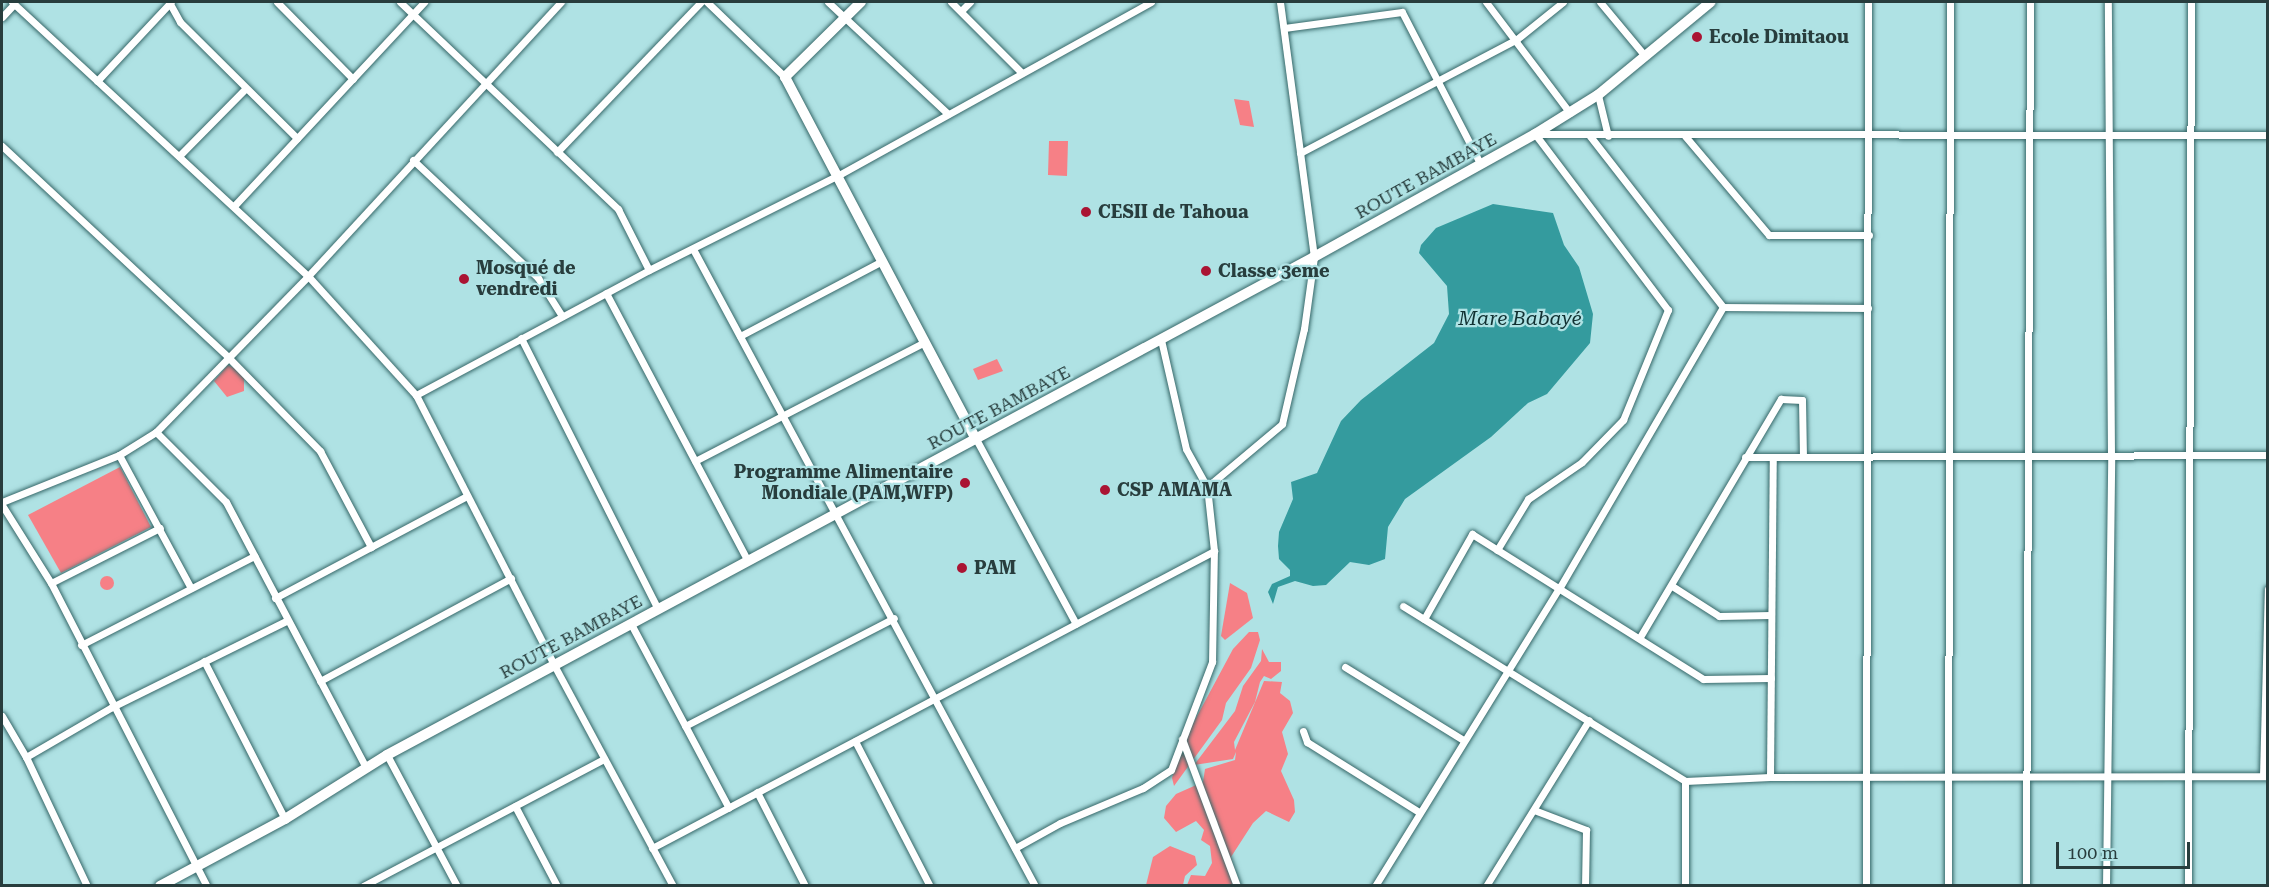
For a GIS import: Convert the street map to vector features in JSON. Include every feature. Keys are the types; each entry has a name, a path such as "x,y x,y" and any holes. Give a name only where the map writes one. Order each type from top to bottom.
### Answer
{"street":[{"path":"97,81 170,2 180,22 245,89 297,138"},
{"path":"277,2 353,78"},
{"path":"400,2 618,209 649,270"},
{"path":"234,206 424,2"},
{"path":"207,885 112,707 51,583 2,503 118,455 156,432 308,276 561,2"},
{"path":"557,152 701,2"},
{"path":"707,2 785,77 976,439 1077,624"},
{"path":"828,2 948,114"},
{"path":"785,77 861,2"},
{"path":"951,2 1022,73"},
{"path":"961,11 970,2"},
{"path":"416,395 649,270 837,176 1151,2"},
{"path":"1207,487 1282,424 1304,329 1314,257 1280,2"},
{"path":"1486,2 1517,39 1570,113"},
{"path":"1300,153 1517,39 1563,2"},
{"path":"1600,2 1645,56"},
{"name":"ROUTE BAMBAYE","path":"160,885 285,819 387,755 1161,340 1535,134 1598,95 1711,2"},
{"path":"1866,885 1870,459 1868,2"},
{"path":"1948,885 1950,2"},
{"path":"2026,885 2030,455 2028,135 2030,2"},
{"path":"2106,885 2111,455 2107,135 2109,2"},
{"path":"2188,885 2191,2"},
{"path":"2,17 13,3 308,276 416,395 554,666 673,885"},
{"path":"1284,28 1402,12 1480,163"},
{"path":"179,156 245,89"},
{"path":"1598,95 1608,136"},
{"path":"1535,134 1590,136 2268,135"},
{"path":"1497,550 1528,499 1582,462 1623,420 1668,310 1535,134"},
{"path":"1590,136 1723,307"},
{"path":"1685,136 1769,235 1869,235"},
{"path":"2,146 228,357 320,451 371,547"},
{"path":"413,160 538,278 562,316"},
{"path":"693,249 838,513 1035,885"},
{"path":"740,336 882,261"},
{"path":"606,293 748,561"},
{"path":"1723,307 1868,308"},
{"path":"1376,885 1462,740 1560,587 1723,307"},
{"path":"521,338 658,609"},
{"path":"1015,848 1171,770 1212,662 1214,551 1207,487 1186,449 1161,340"},
{"path":"695,461 925,342"},
{"path":"1640,637 1781,399 1802,400 1803,457"},
{"path":"156,432 226,502 286,621 366,768"},
{"path":"118,455 191,588"},
{"path":"1745,457 1870,459 2030,455 2268,455"},
{"path":"1770,777 1773,457"},
{"path":"275,598 467,496"},
{"path":"51,583 160,528"},
{"path":"1424,619 1472,534 1640,637 1703,679 1771,678"},
{"path":"652,848 1214,551"},
{"path":"81,645 254,556"},
{"path":"320,681 511,578"},
{"path":"1672,586 1719,616 1772,615"},
{"path":"1403,606 1685,781 1770,777 2265,776 2268,590"},
{"path":"685,726 894,618"},
{"path":"26,757 112,707 286,621"},
{"path":"631,624 729,808"},
{"path":"204,661 285,819"},
{"path":"1345,667 1462,740"},
{"path":"2,716 26,757 87,885"},
{"path":"1486,885 1589,720"},
{"path":"1303,731 1307,742 1419,812"},
{"path":"1182,739 1237,885"},
{"path":"855,741 930,885"},
{"path":"387,755 457,885"},
{"path":"363,885 604,759"},
{"path":"1684,885 1685,781"},
{"path":"757,792 806,885"},
{"path":"515,806 557,885"},
{"path":"1534,810 1586,830 1586,885"}],"shaded area":[{"path":"1234,99 1249,101 1254,127 1240,125"},
{"path":"1049,141 1068,141 1067,176 1048,175"},
{"path":"997,359 1003,371 978,380 973,369"},
{"path":"228,365 244,373 244,391 227,397 214,381"},
{"path":"120,467 151,527 61,573 28,515"},
{"path":"107,576 112,578 114,583 112,588 107,590 102,588 100,583 102,578"},
{"path":"1230,583 1247,593 1253,618 1225,640 1221,636"},
{"path":"1249,632 1258,632 1260,640 1251,668 1226,703 1222,720 1174,786 1172,778 1181,746 1233,649"},
{"path":"1262,649 1269,662 1281,662 1281,671 1271,679 1264,676 1260,682 1255,702 1234,742 1235,750 1264,681 1282,682 1280,693 1290,701 1293,713 1282,732 1288,754 1281,771 1294,800 1295,812 1289,822 1266,811 1253,823 1231,857 1237,881 1228,886 1187,885 1191,875 1205,876 1212,863 1210,846 1201,840 1204,830 1196,821 1176,832 1164,818 1166,806 1176,794 1203,782 1205,769 1235,760 1236,752 1233,759 1194,765 1235,711 1243,686 1261,661"},
{"path":"1170,846 1195,856 1197,865 1185,876 1183,885 1146,885 1153,857"}],"water":[{"name":"Mare Babayé","path":"1493,204 1553,213 1564,245 1579,267 1593,314 1590,343 1547,394 1528,403 1491,437 1405,499 1388,527 1385,559 1369,565 1350,562 1326,585 1313,586 1295,581 1278,587 1273,604 1268,592 1272,584 1290,576 1290,570 1279,559 1278,546 1279,532 1293,499 1291,482 1317,473 1341,421 1361,400 1434,343 1449,314 1447,286 1419,253 1421,245 1436,228"}],"place":[{"name":"Ecole Dimitaou","path":"1697,37"},
{"name":"CESII de Tahoua","path":"1086,212"},
{"name":"Classe 3eme","path":"1206,271"},
{"name":"Mosqué de vendredi","path":"464,279"},
{"name":"Programme Alimentaire Mondiale (PAM,WFP)","path":"965,483"},
{"name":"CSP AMAMA","path":"1105,490"},
{"name":"PAM","path":"962,568"}]}
